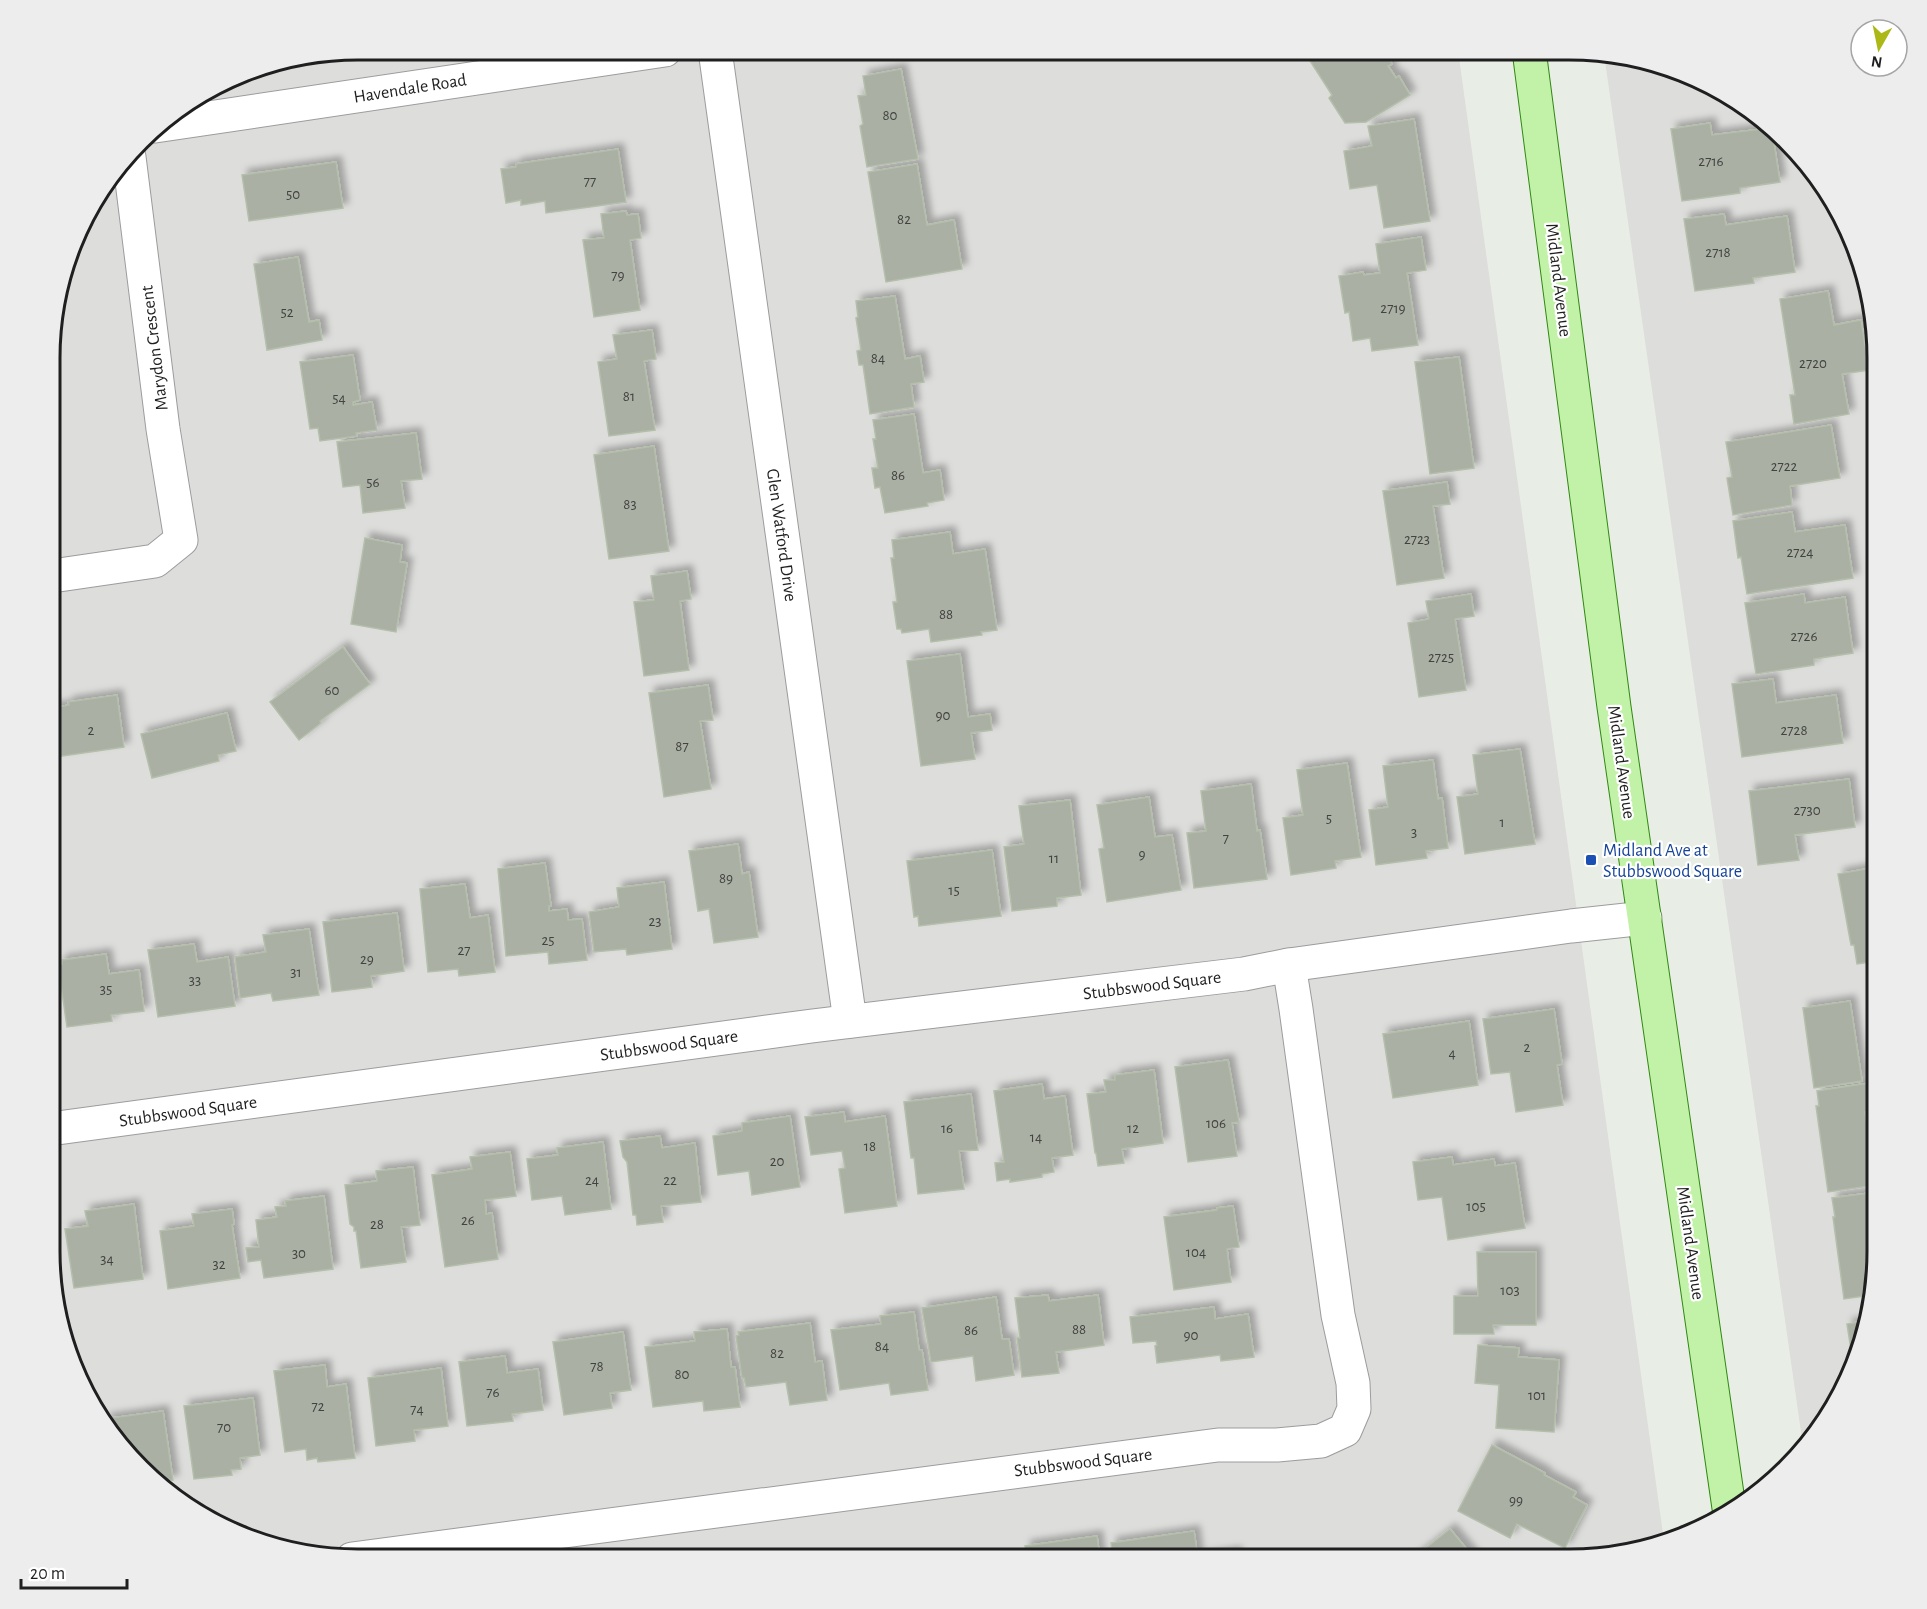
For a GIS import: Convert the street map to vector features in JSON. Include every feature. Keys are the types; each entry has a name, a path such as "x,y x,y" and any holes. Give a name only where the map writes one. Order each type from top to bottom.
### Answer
{"main road":[{"name":"Midland Avenue","path":"1530,60 1614,707 1728,1503"}],"street":[{"name":"Havendale Road","path":"176,123 598,60"},
{"name":"Glen Watford Drive","path":"716,60 850,1021"},
{"name":"Marydon Crescent","path":"60,575 155,561 181,540 163,429 130,166"},
{"name":"Stubbswood Square","path":"60,1128 850,1021 1244,974 1289,965 1645,918"},
{"name":"Stubbswood Square","path":"428,1549 1218,1445 1277,1445 1321,1441 1345,1430 1354,1410 1353,1383 1338,1315 1289,965"}],"shaded area":[{"path":"1459,60 1663,1534 1627,1543 1569,1549 358,1549 300,1543 262,1533 209,1509 161,1475 134,1448 110,1417 91,1383 70,1328 63,1290 60,1251 61,338 70,281 83,244 110,192 134,161 161,134 192,110 226,91 281,70 338,61"},
{"path":"1605,63 1646,70 1701,91 1735,110 1780,147 1817,192 1836,226 1857,281 1864,319 1867,358 1866,1271 1857,1328 1844,1365 1817,1417 1802,1436"}],"building":[{"path":"1309,60 1389,60 1392,64 1388,66 1396,78 1399,76 1410,95 1366,122 1345,123 1329,98 1332,95"},
{"path":"901,69 918,159 867,167 858,96 866,95 863,76"},
{"path":"1414,119 1430,221 1384,228 1377,185 1350,189 1344,151 1372,146 1368,126"},
{"path":"1710,123 1712,135 1760,129 1774,141 1780,182 1740,188 1740,193 1682,201 1671,129"},
{"path":"618,149 626,202 546,213 545,201 521,205 521,200 506,203 501,169 516,167 516,164"},
{"path":"336,162 343,208 249,221 242,175"},
{"path":"917,164 927,225 954,220 962,269 886,282 868,172"},
{"path":"626,211 627,215 638,214 641,238 630,240 640,310 594,317 583,240 604,238 601,214"},
{"path":"1724,214 1726,225 1787,216 1795,272 1753,278 1754,283 1695,291 1684,219"},
{"path":"1421,237 1426,270 1407,273 1418,345 1372,351 1370,338 1353,341 1349,312 1345,313 1339,276 1363,272 1364,275 1380,273 1376,244"},
{"path":"298,257 309,322 319,320 322,340 267,350 254,264"},
{"path":"1828,291 1834,325 1861,320 1867,370 1842,374 1849,414 1794,424 1790,395 1795,395 1780,299"},
{"path":"895,296 905,359 920,356 924,382 911,384 914,407 870,414 863,365 859,365 857,351 861,350 856,301"},
{"path":"652,330 656,359 644,361 655,430 609,436 598,362 617,359 613,335"},
{"path":"353,355 360,400 353,402 353,405 372,402 377,430 356,433 357,436 320,441 318,428 310,429 300,362"},
{"path":"1459,357 1474,468 1430,474 1415,362"},
{"path":"914,414 923,473 940,470 944,500 927,503 928,506 885,513 880,487 875,488 872,468 878,468 873,439 876,439 873,420"},
{"path":"1831,425 1840,478 1790,486 1792,505 1733,515 1727,478 1732,477 1726,442"},
{"path":"416,433 422,479 401,481 405,508 363,513 360,485 343,487 337,442"},
{"path":"654,446 669,551 609,559 594,455"},
{"path":"1447,482 1450,504 1433,506 1444,578 1397,585 1383,491"},
{"path":"1792,512 1795,532 1845,525 1853,578 1747,594 1741,557 1738,558 1733,521"},
{"path":"950,532 953,554 985,549 997,630 981,632 982,635 931,642 929,629 902,633 901,629 897,629 893,602 897,602 891,558 894,558 892,540"},
{"path":"365,538 402,545 400,562 407,563 396,632 351,624"},
{"path":"687,571 691,599 680,601 689,670 644,676 634,602 654,600 651,576"},
{"path":"1471,594 1474,616 1455,619 1466,690 1419,697 1408,623 1429,619 1426,601"},
{"path":"1804,594 1805,603 1845,597 1853,653 1814,659 1814,665 1756,674 1745,603"},
{"path":"343,647 370,684 320,721 321,723 299,740 270,702"},
{"path":"960,654 968,717 990,714 992,730 971,733 975,759 921,766 907,661"},
{"path":"1773,679 1776,703 1836,695 1843,743 1742,757 1732,684"},
{"path":"708,685 713,720 700,721 711,789 664,797 649,693"},
{"path":"117,695 124,747 60,756 60,707 69,705 68,702"},
{"path":"227,713 236,751 218,755 219,761 152,778 141,734"},
{"path":"1520,749 1535,844 1465,854 1457,797 1478,794 1473,755"},
{"path":"1433,760 1438,799 1442,798 1448,848 1426,851 1427,858 1376,865 1369,810 1388,807 1383,766"},
{"path":"1347,763 1361,857 1335,861 1336,868 1291,875 1283,818 1303,815 1297,770"},
{"path":"1849,779 1855,827 1795,835 1799,860 1758,865 1749,791"},
{"path":"1251,784 1257,831 1260,830 1267,879 1194,888 1187,833 1206,831 1201,791"},
{"path":"1149,797 1155,837 1172,835 1181,890 1107,902 1099,849 1104,848 1097,805"},
{"path":"1070,800 1081,895 1057,898 1057,906 1012,911 1004,847 1024,844 1019,806"},
{"path":"738,844 742,874 749,872 758,937 714,943 709,909 698,911 689,851"},
{"path":"992,850 1001,916 919,926 918,916 914,917 907,861"},
{"path":"545,863 551,906 549,906 549,911 567,909 568,920 582,919 587,960 549,964 548,952 506,956 498,869"},
{"path":"1867,869 1867,962 1857,964 1854,945 1851,945 1838,874"},
{"path":"664,882 672,949 627,955 626,949 594,952 589,912 619,907 617,888"},
{"path":"465,884 470,918 488,915 495,972 459,976 458,969 428,972 420,889"},
{"path":"397,913 404,971 371,976 372,987 332,992 323,922"},
{"path":"309,929 319,995 273,1001 271,993 240,998 235,957 266,952 263,935"},
{"path":"194,944 197,962 228,957 235,1006 158,1017 148,950"},
{"path":"106,954 109,974 139,970 144,1011 111,1015 112,1021 67,1027 60,978 62,960"},
{"path":"1850,1001 1862,1081 1814,1088 1803,1008"},
{"path":"1554,1009 1562,1064 1557,1065 1563,1105 1516,1112 1510,1072 1491,1074 1483,1019"},
{"path":"1469,1021 1478,1085 1393,1098 1383,1034"},
{"path":"1228,1060 1239,1122 1232,1123 1237,1156 1188,1162 1175,1067"},
{"path":"1154,1070 1163,1143 1122,1149 1124,1163 1098,1166 1087,1094 1106,1092 1104,1080 1115,1080 1115,1075"},
{"path":"1867,1083 1867,1112 1865,1112 1867,1186 1828,1192 1816,1106 1819,1106 1817,1091"},
{"path":"1042,1084 1044,1099 1065,1096 1073,1155 1052,1158 1054,1172 1042,1174 1042,1177 1010,1182 1010,1179 997,1181 995,1163 1004,1162 994,1091"},
{"path":"971,1094 978,1150 959,1151 964,1189 918,1194 904,1102"},
{"path":"844,1112 845,1122 885,1116 897,1206 845,1213 839,1169 845,1168 842,1151 811,1155 805,1117"},
{"path":"790,1116 800,1187 752,1195 749,1171 718,1175 713,1136 742,1131 742,1123"},
{"path":"660,1136 662,1148 695,1143 701,1202 661,1206 663,1222 637,1225 636,1215 633,1215 627,1162 623,1157 620,1141"},
{"path":"603,1142 611,1209 565,1215 562,1196 532,1200 527,1159 558,1155 557,1148"},
{"path":"510,1152 516,1196 485,1200 486,1214 492,1213 498,1259 445,1267 432,1175 472,1169 470,1157"},
{"path":"1452,1157 1453,1165 1494,1159 1495,1166 1515,1163 1525,1228 1448,1240 1442,1197 1418,1200 1413,1162"},
{"path":"413,1167 420,1225 401,1227 406,1262 361,1268 356,1231 350,1224 345,1185 377,1181 376,1171"},
{"path":"1867,1193 1867,1251 1863,1296 1844,1299 1832,1198"},
{"path":"324,1196 333,1269 264,1278 261,1260 248,1262 246,1248 259,1247 256,1220 277,1217 275,1207 286,1206 285,1201"},
{"path":"134,1204 143,1279 74,1288 65,1229 88,1226 85,1211"},
{"path":"1233,1206 1239,1247 1227,1249 1231,1282 1174,1290 1164,1217"},
{"path":"232,1209 234,1224 232,1225 240,1278 168,1289 160,1231 194,1226 192,1214"},
{"path":"1477,1252 1536,1252 1536,1325 1493,1325 1494,1334 1454,1334 1454,1296 1478,1296"},
{"path":"1048,1295 1049,1301 1098,1295 1104,1345 1056,1352 1059,1373 1022,1377 1015,1298"},
{"path":"996,1297 1002,1339 1009,1339 1014,1375 976,1381 973,1356 931,1362 922,1308"},
{"path":"1214,1307 1215,1319 1248,1314 1254,1357 1221,1361 1220,1355 1157,1363 1156,1341 1133,1343 1130,1317"},
{"path":"914,1312 928,1390 891,1395 889,1383 840,1390 831,1330 881,1324 880,1316"},
{"path":"1858,1322 1851,1348 1847,1324"},
{"path":"810,1323 815,1362 822,1361 827,1400 790,1405 786,1382 746,1387 744,1378 742,1378 736,1336 739,1335 738,1332"},
{"path":"727,1329 731,1367 735,1367 740,1407 704,1411 703,1401 653,1407 645,1347 695,1341 694,1332"},
{"path":"623,1332 631,1390 610,1393 612,1408 564,1415 553,1342"},
{"path":"1478,1345 1519,1348 1518,1357 1559,1360 1554,1432 1496,1428 1499,1385 1475,1383"},
{"path":"505,1356 507,1373 538,1369 543,1410 512,1414 513,1421 467,1426 459,1362"},
{"path":"325,1365 327,1387 346,1384 355,1458 318,1462 317,1458 307,1460 306,1449 285,1452 274,1371"},
{"path":"441,1368 448,1426 414,1430 415,1441 376,1446 368,1378"},
{"path":"253,1398 260,1455 240,1458 241,1469 231,1470 232,1475 194,1479 184,1406"},
{"path":"163,1411 173,1480 169,1481 147,1462 111,1418"},
{"path":"1492,1445 1576,1492 1573,1497 1587,1505 1565,1548 1517,1524 1510,1538 1458,1511"},
{"path":"1450,1529 1467,1549 1425,1549"},
{"path":"1194,1531 1197,1549 1112,1549 1111,1543"},
{"path":"1097,1536 1099,1549 1025,1549 1025,1546"}],"place":[{"name":"Midland Ave at Stubbswood Square","path":"1591,860"}]}
